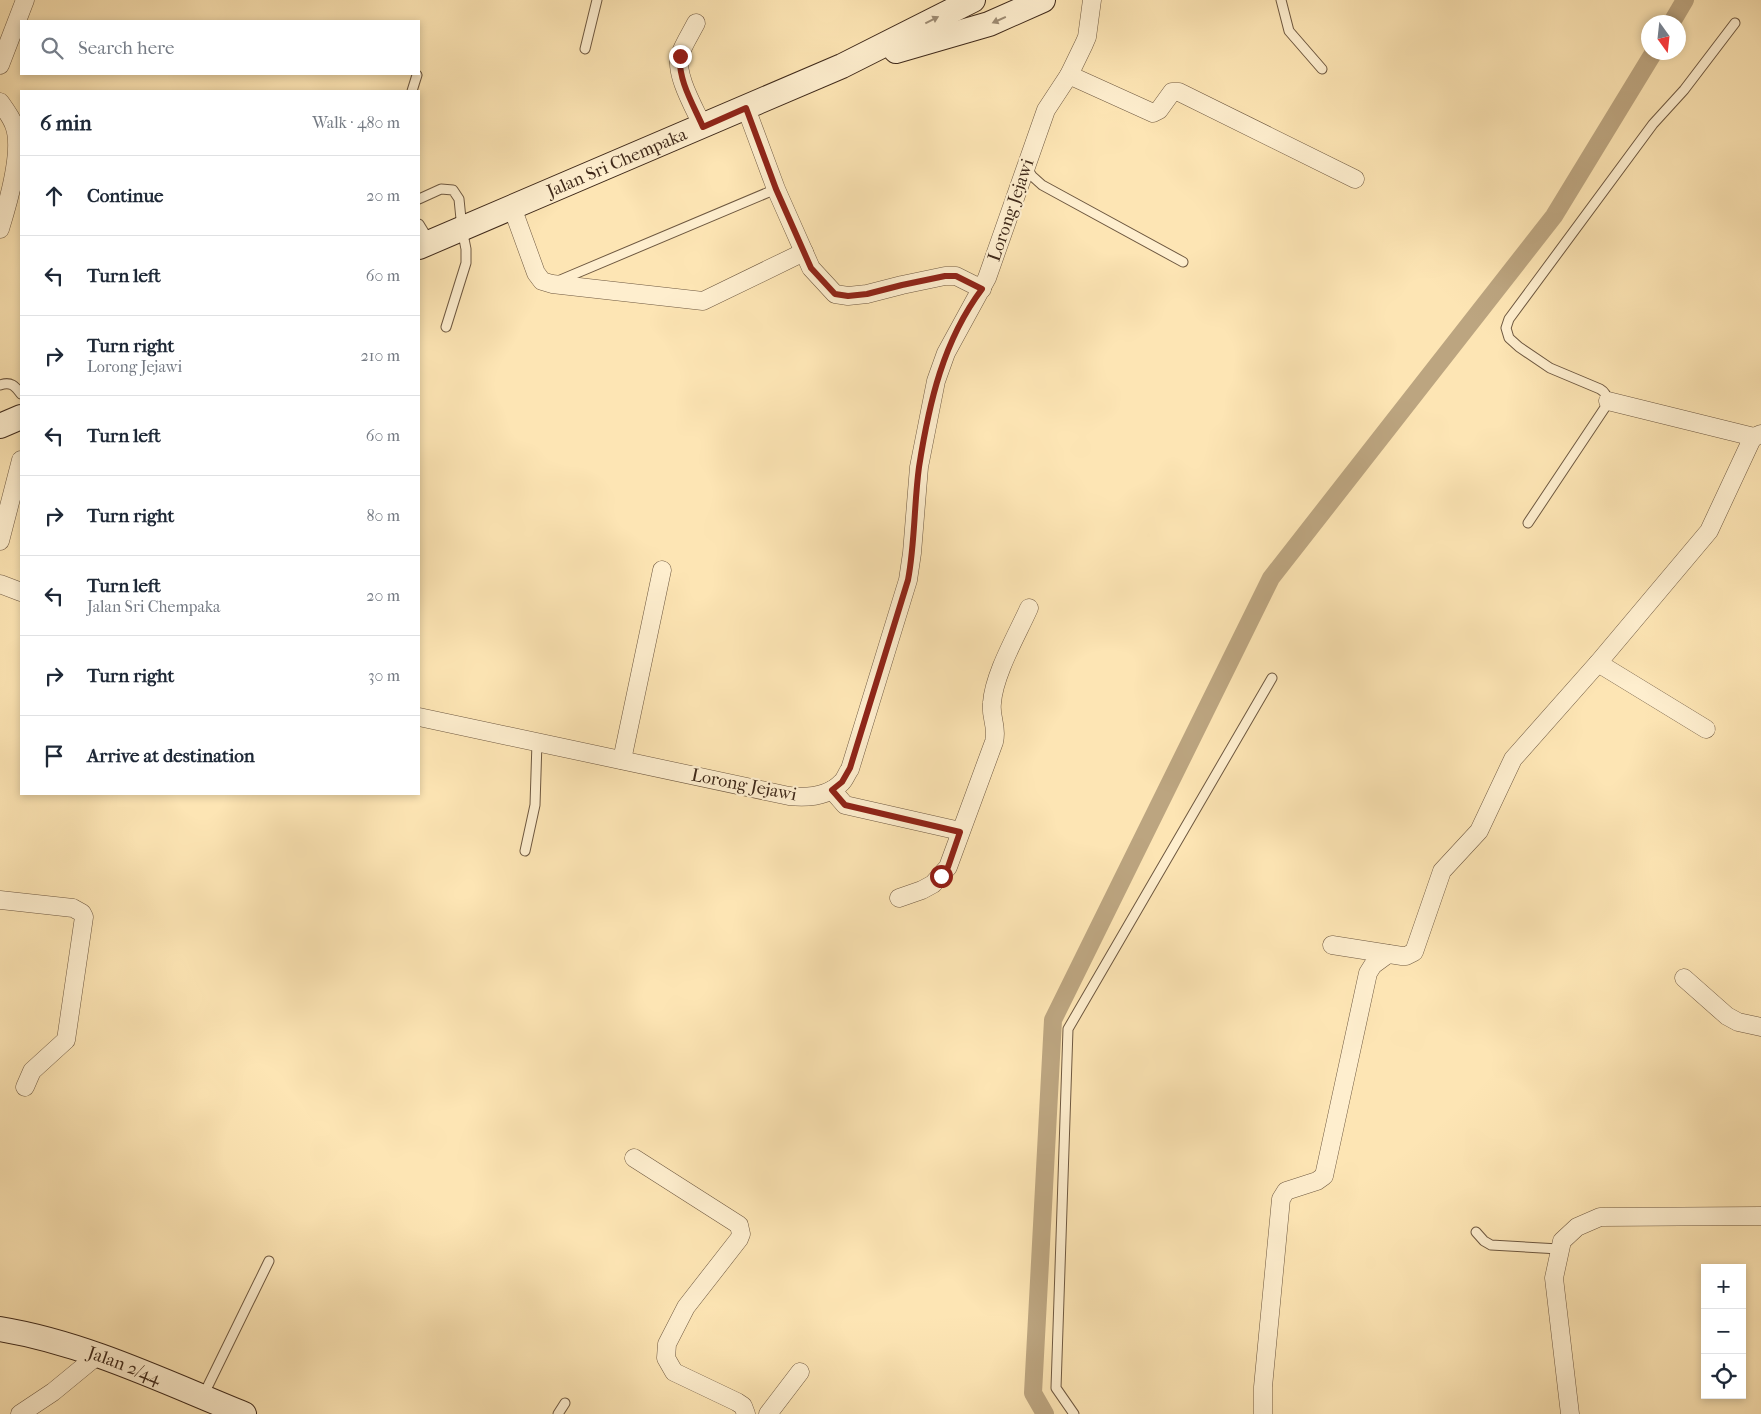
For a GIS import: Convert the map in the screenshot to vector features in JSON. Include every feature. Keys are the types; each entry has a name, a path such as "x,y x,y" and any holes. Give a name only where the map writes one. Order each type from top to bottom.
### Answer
{"main road":[{"path":"842,66 973,0"},
{"path":"842,66 989,24 1043,0"},
{"name":"Jalan Sri Chempaka","path":"423,238 462,229 842,66"},
{"path":"0,426 20,417"},
{"name":"Jalan 2/44","path":"0,1329 22,1333 98,1355 244,1414"}],"street":[{"path":"0,65 25,0"},
{"name":"Lorong Jejawi","path":"420,716 789,796 811,796 832,790 842,782 850,768 908,580 919,467 936,380 946,353 982,289 1046,110 1069,75 1087,36 1092,0"},
{"path":"696,23 680,56 679,67 703,127"},
{"path":"1069,75 1153,113 1159,110 1172,92 1179,92 1355,179"},
{"path":"0,102 14,124 18,139 11,188 0,229"},
{"path":"746,108 776,189 813,272 835,294 848,296 867,294 945,276 956,276 982,289"},
{"path":"512,207 536,273 542,281 552,284 702,301 804,252"},
{"path":"1332,944 1406,956 1414,952 1442,871 1479,831 1513,759 1598,663 1709,531 1757,436 1608,401"},
{"path":"0,540 20,464"},
{"path":"622,760 662,570"},
{"path":"0,584 20,592"},
{"path":"899,898 933,884 948,867 994,742 996,728 992,702 998,676 1029,608"},
{"path":"1598,663 1706,729"},
{"path":"832,790 845,805 960,832"},
{"path":"0,900 74,908 82,913 84,917 66,1040 32,1071 25,1087"},
{"path":"1263,1414 1263,1387 1281,1199 1286,1191 1317,1181 1324,1176 1368,973 1373,965 1388,954"},
{"path":"1684,978 1727,1016 1738,1022 1761,1027"},
{"path":"634,1158 740,1225 741,1234 739,1239 686,1307 666,1349 668,1364 674,1372 737,1402 743,1406 746,1414"},
{"path":"1570,1414 1554,1278 1562,1241 1577,1227 1600,1217 1761,1216"},
{"path":"20,1414 53,1392 98,1355"},
{"path":"768,1414 800,1372"}],"lane":[{"path":"585,49 597,0"},
{"path":"1281,0 1289,31 1322,69"},
{"path":"1528,523 1608,401 1604,392 1600,389 1550,368 1519,347 1509,338 1506,328 1509,318 1653,124 1684,90 1735,23"},
{"path":"412,90 417,75"},
{"path":"1026,166 1032,176 1042,185 1182,262"},
{"path":"420,199 441,189 453,190 459,198 466,263 446,327"},
{"path":"552,284 776,189"},
{"path":"0,385 6,383 14,385 20,393"},
{"path":"1074,1414 1056,1388 1068,1028 1272,678"},
{"path":"525,851 535,805 537,742"},
{"path":"1476,1232 1484,1241 1491,1245 1559,1249"},
{"path":"202,1397 269,1261"},
{"path":"558,1414 565,1403"}],"waterway":[{"path":"1676,15 1685,0"},
{"path":"1045,1414 1033,1393 1053,1020 1271,578 1554,216 1649,60"}],"route":[{"path":"680,56 679,67 682,78 703,127 746,108 776,189 811,268 835,294 848,296 867,294 945,276 956,276 982,289 976,296 946,353 936,380 919,467 908,580 850,768 842,782 832,790 845,805 960,832 948,867 941,876"}]}
